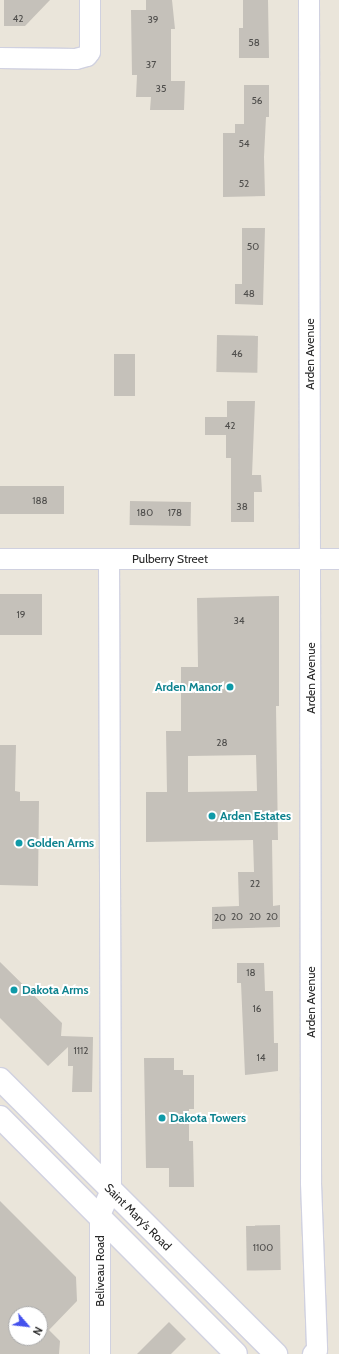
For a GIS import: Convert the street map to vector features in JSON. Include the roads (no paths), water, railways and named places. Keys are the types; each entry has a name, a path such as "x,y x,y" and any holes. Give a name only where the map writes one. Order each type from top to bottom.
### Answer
{"main road":[{"name":"Saint Mary’s Road","path":"0,1079 276,1354"},
{"path":"0,1117 100,1215 236,1354"}],"street":[{"path":"0,58 82,58 90,52 90,0"},
{"name":"Arden Avenue","path":"309,0 311,1183 317,1350 313,1354"},
{"name":"Pulberry Street","path":"0,559 339,559"},
{"path":"109,559 111,1190"},
{"name":"Beliveau Road","path":"100,1354 100,1215 111,1190"}],"place":[{"name":"Arden Manor","path":"230,687"},
{"name":"Arden Estates","path":"212,816"},
{"name":"Golden Arms","path":"19,843"},
{"name":"Dakota Arms","path":"14,990"},
{"name":"Dakota Towers","path":"162,1118"}]}
